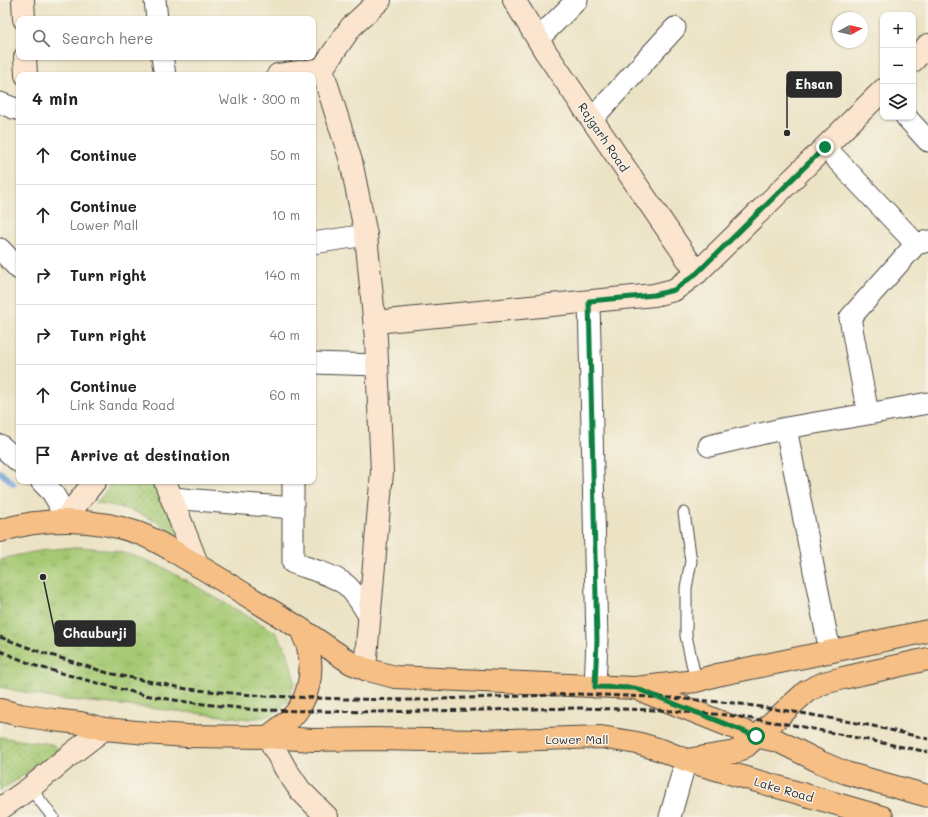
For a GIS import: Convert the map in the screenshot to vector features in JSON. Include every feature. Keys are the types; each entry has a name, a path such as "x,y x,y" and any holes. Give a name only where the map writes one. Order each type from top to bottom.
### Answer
{"main road":[{"path":"0,531 24,525 63,521 100,524 139,533 168,547 301,629 351,663 365,669 395,677 635,688 696,681 717,675 928,632"},
{"path":"268,737 290,719 301,706 307,692 310,673 308,647 301,629"},
{"path":"686,760 735,752 746,746 807,691 824,683 928,659"},
{"path":"635,688 756,736 778,741 846,773 928,796"},
{"name":"Lower Mall","path":"0,710 26,716 80,723 104,729 158,734 268,737 313,740 372,739 481,741 601,737 637,743 661,750 686,760"},
{"name":"Lake Road","path":"686,760 750,780 882,817"}],"street":[{"path":"23,0 24,16"},
{"path":"155,0 157,16"},
{"name":"Rajgarh Road","path":"514,0 538,39 697,273"},
{"path":"538,39 577,0"},
{"path":"300,72 322,69 351,27 373,3"},
{"path":"592,119 675,28"},
{"path":"916,58 928,45"},
{"path":"25,60 26,72"},
{"path":"162,60 164,72"},
{"path":"322,69 351,161 366,235 375,322 382,472 365,669"},
{"path":"375,322 654,295 674,290 697,273 880,94"},
{"path":"0,102 16,109"},
{"path":"909,120 928,141"},
{"path":"825,147 922,243 850,318 868,414"},
{"path":"316,243 366,235"},
{"path":"0,249 16,266"},
{"path":"589,301 597,640 595,687"},
{"path":"316,363 377,365"},
{"path":"709,446 786,428 928,403"},
{"path":"786,428 830,652"},
{"path":"0,445 16,459"},
{"path":"44,484 52,492 58,502 63,521"},
{"path":"63,521 93,484"},
{"path":"293,484 293,563 325,573 345,584 356,596 369,616"},
{"path":"198,566 169,490 293,508"},
{"path":"0,809 30,788 104,729"},
{"path":"268,737 285,768 300,790 327,817"},
{"path":"670,817 686,760"}],"lane":[{"path":"684,513 691,561 686,588 686,636 696,681"},
{"path":"30,788 53,817"}],"green space":[{"path":"111,484 159,484 181,539 171,531 141,514 120,507 96,503"},
{"path":"77,547 123,553 155,564 275,632 287,651 295,682 286,703 275,713 265,717 249,719 57,699 0,687 0,560 38,551"},
{"path":"0,737 52,744 60,750 0,791"}],"waterway":[{"path":"0,472 14,484"}],"railway":[{"path":"0,637 38,651 108,673 187,689 264,696 345,699 412,700 580,694 673,698 734,703 801,713 873,726 928,739"},
{"path":"0,651 36,666 144,695 187,702 256,710 377,712 579,708 658,710 727,715 793,725 928,752"}],"place":[{"name":"Ehsan","path":"787,133"},
{"name":"Chauburji","path":"43,577"}],"route":[{"path":"756,736 635,688 595,687 597,640 589,301 654,295 674,290 697,273 825,147"}]}
